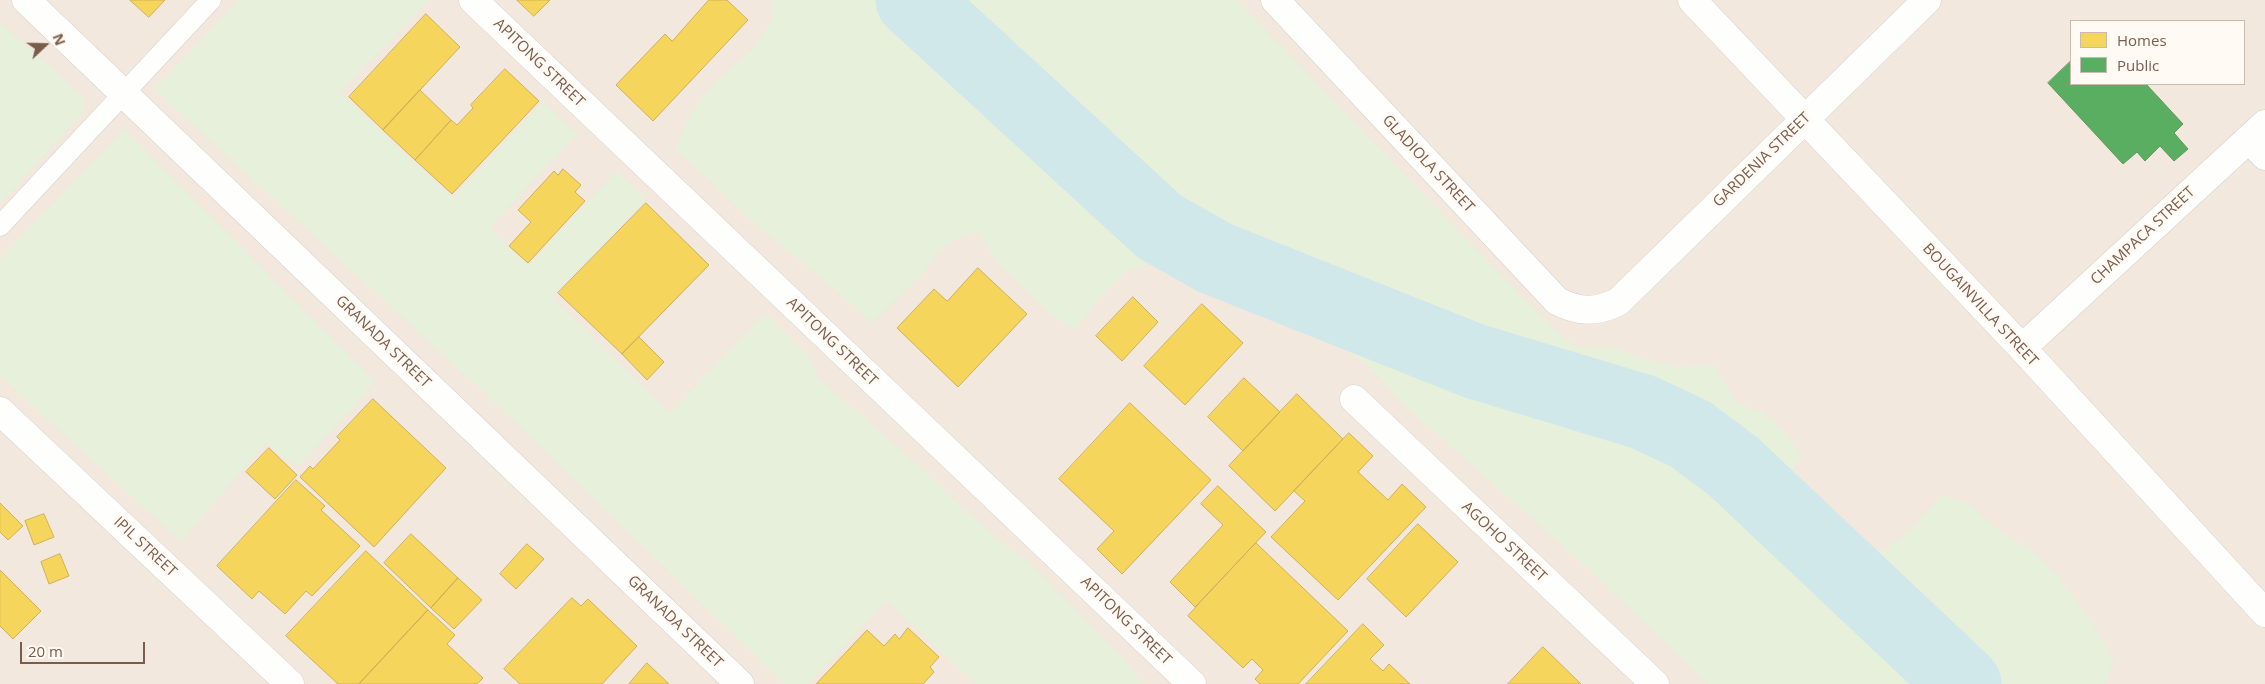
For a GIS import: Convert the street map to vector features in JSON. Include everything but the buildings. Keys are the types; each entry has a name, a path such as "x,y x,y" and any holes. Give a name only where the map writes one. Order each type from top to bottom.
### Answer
{"street":[{"name":"GRANADA STREET","path":"26,0 740,684"},
{"name":"APITONG STREET","path":"473,0 1192,684"},
{"name":"GLADIOLA STREET","path":"1275,0 1557,301 1574,309 1591,311"},
{"name":"BOUGAINVILLA STREET","path":"1692,0 2022,348 2265,613"},
{"name":"GARDENIA STREET","path":"1591,311 1618,302 1927,0"},
{"name":"CHAMPACA STREET","path":"2022,348 2260,140"},
{"name":"AGOHO STREET","path":"1354,399 1654,684"},
{"name":"IPIL STREET","path":"0,410 290,684"}],"lane":[{"path":"0,226 211,0"}],"shaded area":[{"path":"0,0 2265,0 2265,684 0,684"}],"green space":[{"path":"239,0 429,0 340,93 453,198 543,101 577,134 489,228 528,265 617,171 643,196 646,200 552,297 670,413 765,313 808,356 819,379 889,439 997,539 1028,561 1125,660 1144,684 976,684 886,601 809,684 784,684 492,400 154,89"},
{"path":"771,0 1237,0 1559,335 1576,345 1588,348 1615,348 1647,360 1679,367 1713,364 1738,404 1763,412 1786,434 1802,456 1794,464 1798,478 1825,512 1840,539 1869,552 1885,550 1912,528 1941,495 1968,502 1993,526 2029,549 2059,577 2093,624 2113,659 2106,682 2103,684 1708,684 1585,566 1404,405 1377,375 1354,355 1292,320 1264,307 1238,309 1205,287 1152,263 1126,271 1100,297 1075,331 1048,312 998,262 976,231 944,245 921,275 872,323 761,229 676,150 688,118 721,76 755,47 774,16"},
{"path":"0,22 77,91 82,97 84,107 79,117 0,204"},
{"path":"124,129 376,382 298,467 265,443 181,542 0,376 0,259"}],"waterway":[{"path":"913,0 1160,227 1215,258 1474,361 1643,412 1690,434 1734,467 1964,684"}]}
